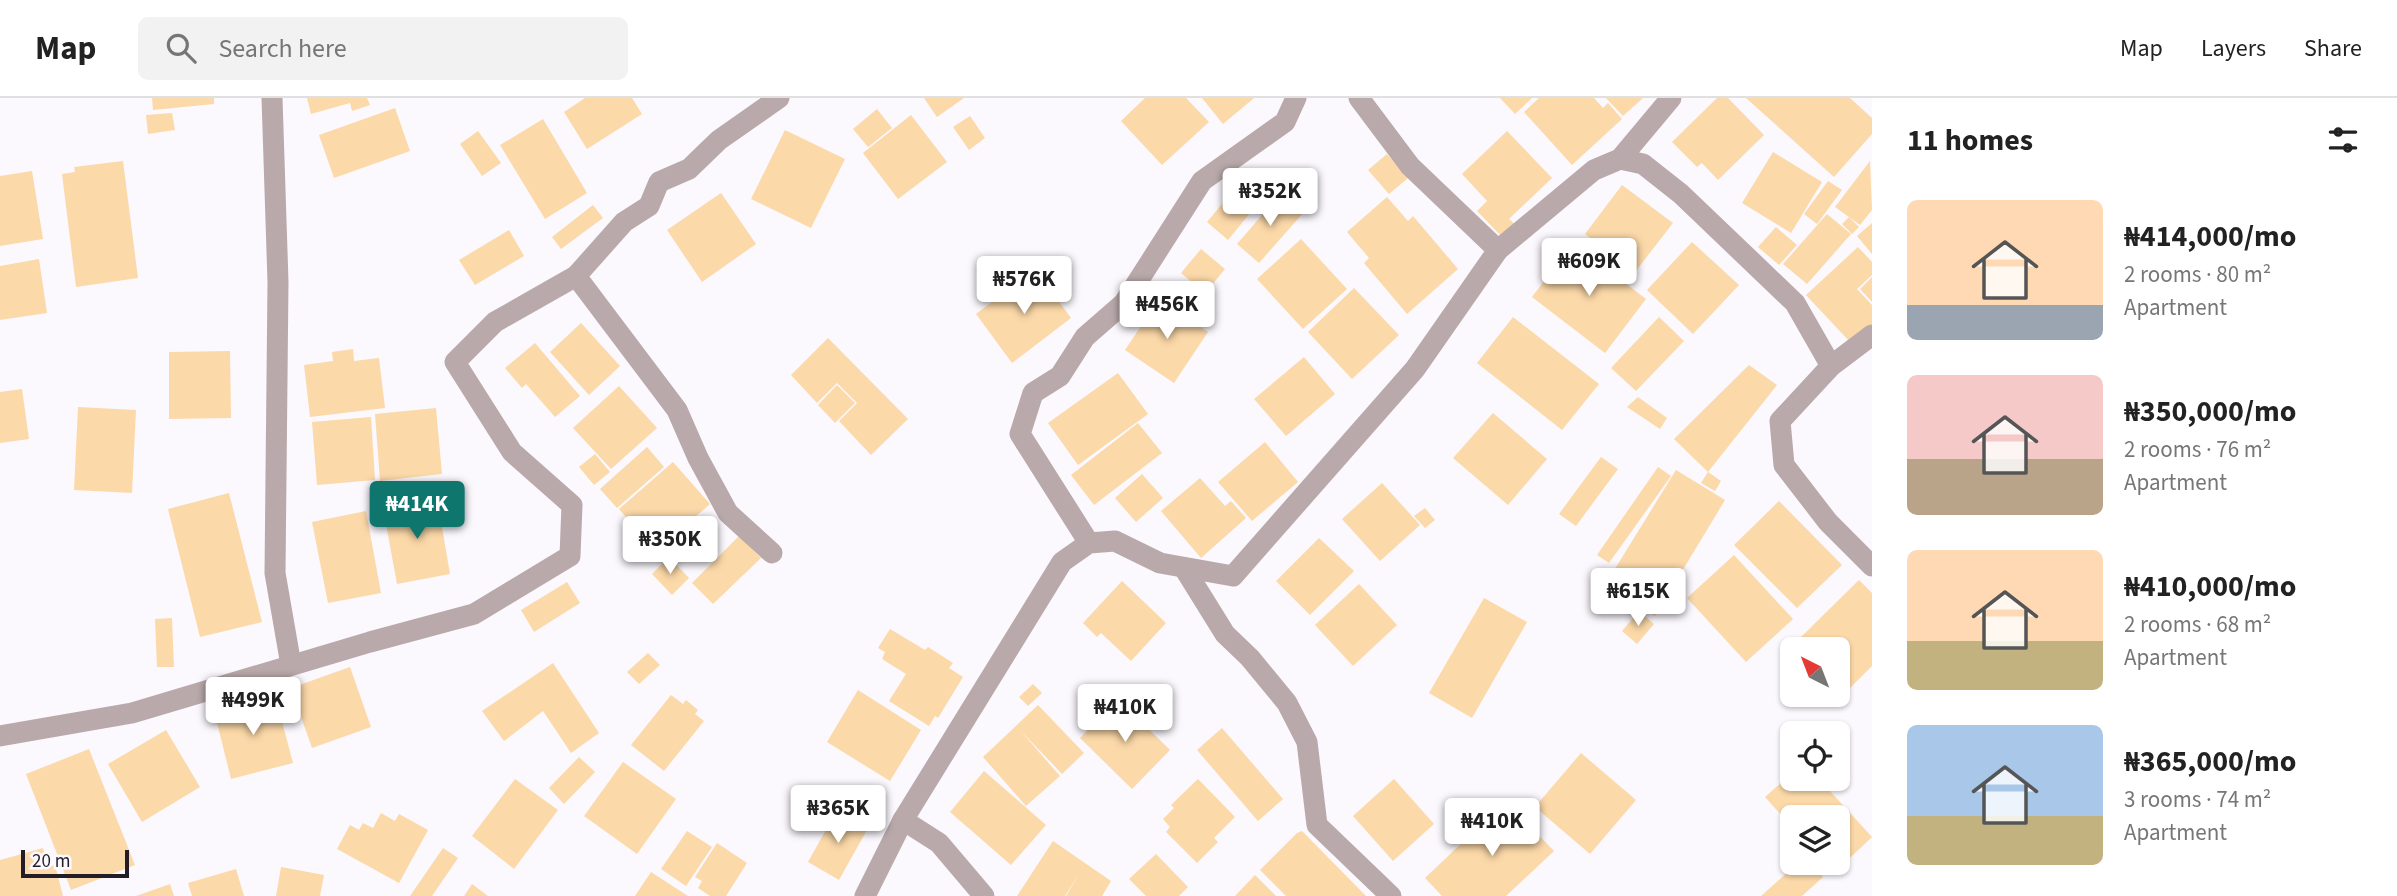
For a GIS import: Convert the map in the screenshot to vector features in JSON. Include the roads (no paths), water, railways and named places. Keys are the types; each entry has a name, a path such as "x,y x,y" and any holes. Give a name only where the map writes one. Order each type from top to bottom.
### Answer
{"street":[{"path":"272,98 278,282 275,573 291,665"},
{"path":"0,736 132,713 474,614 570,556 572,505 512,452 455,362 495,321 576,276 624,222 649,206 659,182 689,169 719,140 779,98"},
{"path":"1089,543 1020,434 1033,393 1060,376 1085,337 1124,303 1202,181 1285,122 1296,98"},
{"path":"1359,98 1410,166 1498,250"},
{"path":"865,896 903,820 1062,562 1089,543 1115,541 1160,564 1233,576 1415,369 1498,250 1594,170 1619,159 1671,98"},
{"path":"1619,159 1643,164 1681,194 1795,303 1832,366"},
{"path":"576,276 677,410 698,458 728,513 772,553"},
{"path":"1872,335 1832,366 1780,421 1784,465 1828,522 1872,566"},
{"path":"1184,568 1225,634 1250,658 1287,703 1307,742 1317,825 1391,896"},
{"path":"903,820 939,843 984,896"}]}
